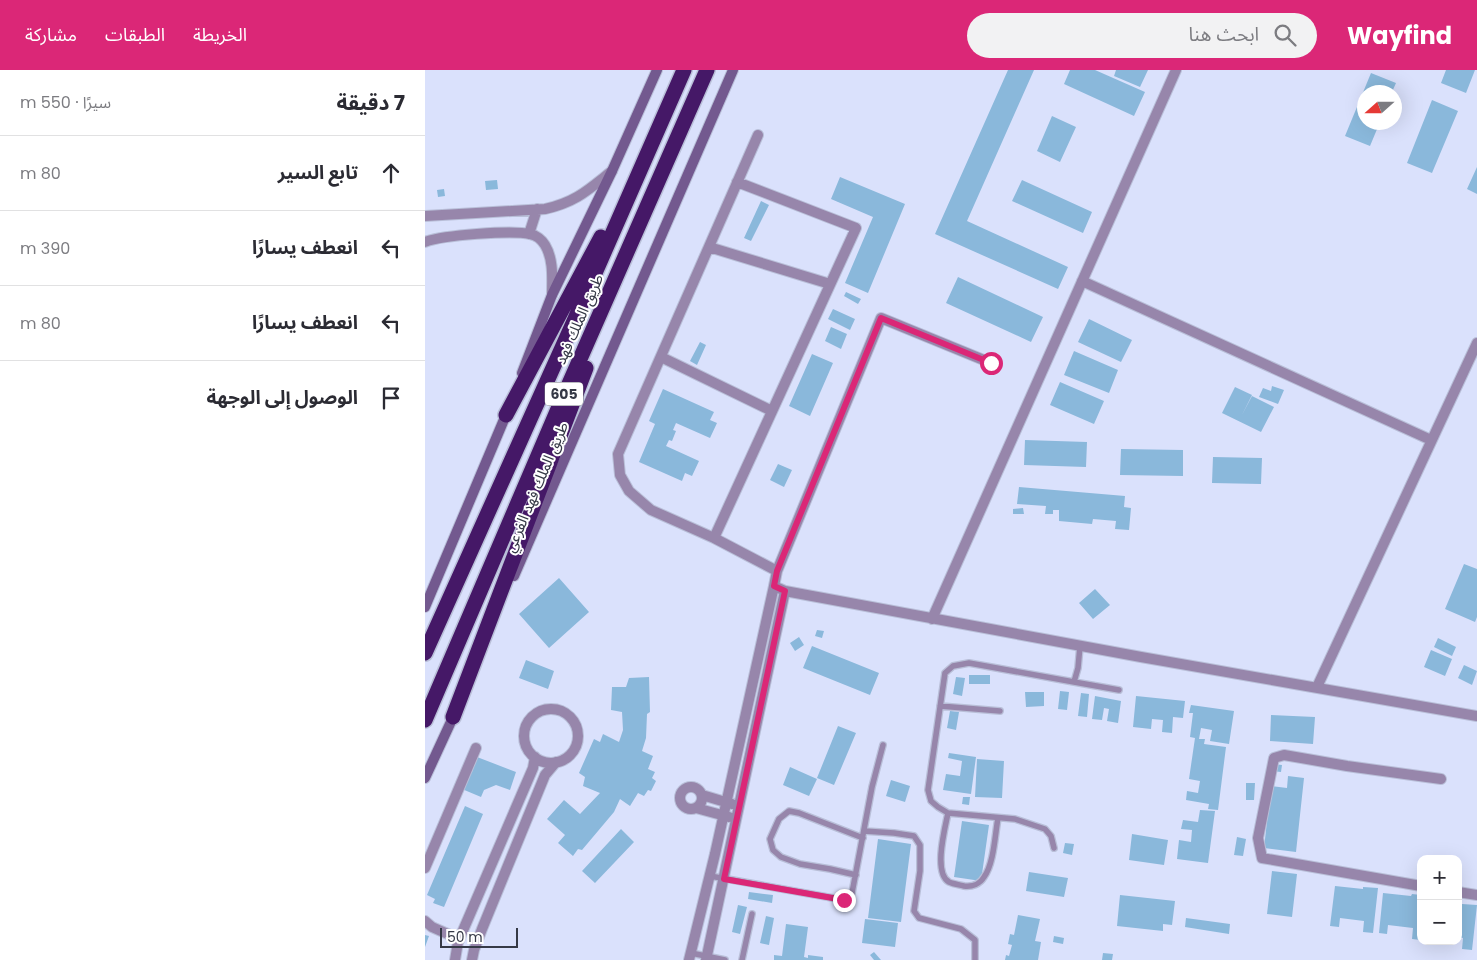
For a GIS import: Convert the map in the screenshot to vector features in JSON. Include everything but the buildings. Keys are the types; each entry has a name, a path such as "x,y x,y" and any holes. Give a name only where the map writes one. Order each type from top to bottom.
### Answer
{"highway":[{"name":"طريق الملك فهد","path":"425,653 684,70"},
{"name":"طريق الملك فهد","path":"425,720 554,418 707,70"},
{"path":"505,414 653,141"},
{"path":"453,717 659,181"}],"main road":[{"path":"425,607 552,295 612,171 657,70"},
{"name":"طريق الملك فهد الفرعي","path":"425,778 733,70"}],"street":[{"path":"932,618 1176,70"},
{"path":"758,135 618,454 620,475 629,491 651,510 714,538 777,571"},
{"path":"425,216 537,210 563,205 576,199 612,171"},
{"path":"714,538 856,228 737,182"},
{"path":"529,234 537,210"},
{"path":"425,242 441,237 508,233 529,234 537,237 545,245 552,271 552,295"},
{"path":"709,247 830,284"},
{"path":"1082,282 1431,440"},
{"path":"690,957 727,803 777,571 881,318 991,363"},
{"path":"1317,687 1477,343"},
{"path":"661,357 772,410"},
{"path":"774,586 785,591 1080,646 1477,716"},
{"path":"707,958 785,591"},
{"path":"555,709 567,714 572,719 577,730 577,743 570,754 556,762 547,762 535,757 527,747 524,735 525,728 528,722 542,710 555,709"},
{"path":"425,868 476,748"},
{"path":"1417,885 1261,858 1258,838 1274,758 1283,755 1347,766 1441,778"},
{"path":"455,960 460,936 533,768 535,757"},
{"path":"472,960 474,950 545,775 556,762"},
{"path":"737,820 696,808 689,809 680,801 681,793 686,788 693,786 702,795 740,806"},
{"path":"696,808 701,802 702,795"},
{"path":"508,825 522,832"},
{"path":"1462,893 1477,895"},
{"path":"476,898 492,905"},
{"path":"426,921 435,921 460,936"}],"lane":[{"path":"1074,682 1078,668 1080,646"},
{"path":"1054,848 1051,836 1045,829 1015,819 948,813 931,801 928,790 945,673 953,666 969,663 1119,690"},
{"path":"941,706 1000,711"},
{"path":"710,876 844,900 852,893 872,787 883,745"},
{"path":"856,875 800,864 781,857 773,850 770,839 779,819 789,811 799,813 863,838"},
{"path":"948,813 940,863 943,875 949,882 969,887 977,884 984,878 990,865 998,818"},
{"path":"864,831 914,836 920,844 920,870 913,910 919,918 961,929 975,940 975,960"},
{"path":"742,960 752,914"},
{"path":"690,957 725,960"}],"route":[{"path":"844,900 835,900 724,879 785,591 774,586 777,571 881,318 991,363"}]}
